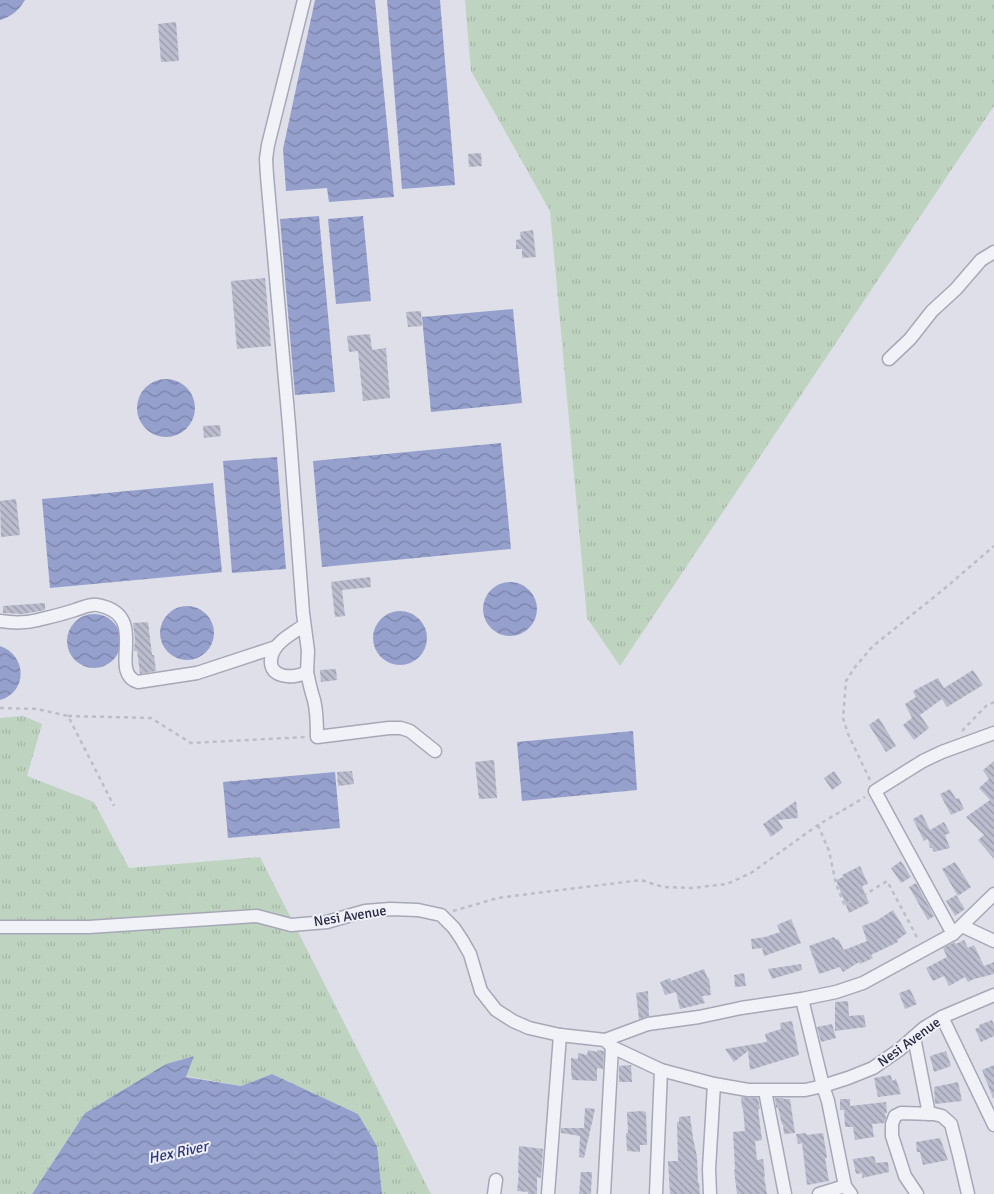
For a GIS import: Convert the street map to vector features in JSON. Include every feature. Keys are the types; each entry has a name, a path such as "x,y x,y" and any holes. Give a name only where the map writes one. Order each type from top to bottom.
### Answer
{"street":[{"path":"304,0 266,159 304,625 308,651 307,672 314,701 317,737 401,728 410,731 435,751"},
{"path":"889,359 910,339 932,311 956,289 981,260 994,252"},
{"path":"0,621 10,623 36,621 93,604 104,606 113,610 121,617 127,643 125,663 127,673 130,678 138,682 197,673 276,647"},
{"path":"304,625 276,647 272,655 272,665 275,672 281,675 296,677 307,672"},
{"path":"994,733 923,761 875,791 958,930 994,941"},
{"path":"604,1194 608,1044 648,1024 802,999 836,992 864,983 925,951 958,930 994,894"},
{"name":"Nesi Avenue","path":"0,927 89,927 257,916 291,925 327,922 365,911 390,909 418,910 440,915 454,928 470,954 481,991 496,1010 513,1021 529,1028 608,1044 661,1070 714,1084 748,1090 805,1090 848,1078 873,1068 899,1050 924,1028 942,1017 993,999"},
{"path":"802,999 848,1190 819,1194"},
{"path":"942,1017 994,1125"},
{"path":"548,1194 560,1035"},
{"path":"914,1037 929,1114"},
{"path":"656,1194 661,1070"},
{"path":"710,1194 709,1169 714,1084"},
{"path":"766,1091 784,1194"},
{"path":"916,1194 905,1176 892,1136 892,1124 895,1116 901,1113 942,1116 951,1124 968,1194"},
{"path":"494,1194 496,1180"}],"path":[{"path":"440,915 498,898 640,880 663,887 692,888 727,884 751,873 818,825 875,791 848,734 843,718 846,680 872,646 944,589 994,546"},
{"path":"961,732 986,706 994,702"},
{"path":"0,708 37,709 68,716 151,718 191,743 317,737"},
{"path":"68,716 114,806"},
{"path":"818,825 829,850 836,884 844,904 888,881 925,951"}],"green space":[{"path":"465,0 994,0 994,106 620,666 587,618 550,211 471,71"},
{"path":"23,716 42,724 27,776 94,802 129,868 260,857 431,1194 382,1194 377,1146 358,1114 272,1074 241,1086 186,1076 193,1056 166,1064 85,1113 32,1194 0,1194 0,718"}],"water":[{"path":"0,0 25,0 14,13 0,20"},
{"path":"315,0 375,0 394,197 329,202 327,188 286,191 283,149"},
{"path":"387,0 440,0 455,185 402,189"},
{"path":"319,216 335,392 295,395 280,219"},
{"path":"363,216 371,301 336,304 328,219"},
{"path":"513,309 522,403 431,412 422,317"},
{"path":"166,379 182,384 190,392 195,408 190,424 182,432 166,437 150,432 142,424 137,408 142,392 150,384"},
{"path":"501,443 511,549 322,567 313,461"},
{"path":"277,457 286,569 232,573 223,461"},
{"path":"213,483 222,572 50,588 42,499"},
{"path":"505,582 515,582 525,586 533,594 537,609 533,624 525,632 515,636 505,636 495,632 487,624 483,614 483,604 487,594 495,586"},
{"path":"182,606 192,606 202,610 210,618 214,633 210,648 202,656 192,660 182,660 172,656 164,648 160,638 160,628 164,618 172,610"},
{"path":"395,611 405,611 415,615 423,623 427,638 423,653 415,661 405,665 395,665 385,661 377,653 373,643 373,633 377,623 385,615"},
{"path":"89,614 99,614 109,618 117,626 121,641 117,656 109,664 99,668 89,668 79,664 71,656 67,646 67,636 71,626 79,618"},
{"path":"0,646 15,657 21,673 16,689 9,696 0,700"},
{"path":"633,731 637,790 522,801 517,742"},
{"path":"335,772 340,828 228,838 223,782"},
{"name":"Hex River","path":"194,1056 186,1077 241,1086 272,1074 358,1114 377,1146 382,1194 32,1194 85,1113 166,1064"}],"building":[{"path":"176,22 179,61 161,62 158,24"},
{"path":"481,153 482,166 469,167 468,154"},
{"path":"533,230 536,257 522,258 522,249 516,249 516,240 521,239 520,232"},
{"path":"265,278 271,346 237,349 231,281"},
{"path":"421,311 422,326 408,327 406,312"},
{"path":"370,334 372,350 386,348 390,398 363,401 358,351 349,352 347,336"},
{"path":"220,425 221,436 204,438 203,426"},
{"path":"16,499 20,535 1,537 0,501"},
{"path":"370,577 371,587 342,590 345,616 335,617 331,582"},
{"path":"45,603 45,610 23,614 3,613 3,606"},
{"path":"148,622 156,671 140,674 137,651 134,651 133,623"},
{"path":"336,669 337,680 321,682 320,670"},
{"path":"973,670 983,685 947,707 942,699 920,715 929,728 914,740 903,725 912,718 905,704 916,697 913,691 938,678 944,688"},
{"path":"879,718 896,746 886,752 869,725"},
{"path":"494,760 497,798 479,799 475,762"},
{"path":"994,761 994,859 978,840 984,835 966,817 990,800 979,788 989,779 983,770"},
{"path":"352,771 354,784 338,786 337,772"},
{"path":"834,771 842,783 832,790 824,778"},
{"path":"950,789 956,799 959,798 964,809 951,815 940,794"},
{"path":"796,801 798,818 778,820 783,828 771,837 763,824"},
{"path":"922,814 930,830 944,822 950,833 945,835 950,848 934,852 930,848 928,839 924,841 913,819"},
{"path":"901,861 911,877 901,883 891,868"},
{"path":"955,862 971,887 958,896 942,869"},
{"path":"860,866 868,884 862,886 869,903 849,913 836,880"},
{"path":"916,883 934,916 928,920 909,887"},
{"path":"956,895 965,909 955,916 946,901"},
{"path":"893,910 907,933 897,940 898,942 871,955 873,958 860,964 859,962 843,972 840,967 819,974 809,946 834,937 836,940 838,939 844,950 867,941 862,926 876,921"},
{"path":"791,919 801,943 764,956 762,948 752,949 751,939 780,932 777,925"},
{"path":"964,940 968,948 974,945 984,966 994,962 994,974 968,982 965,977 949,986 944,976 933,981 926,968 947,957 943,948"},
{"path":"801,964 802,970 772,979 768,969"},
{"path":"704,969 709,978 711,995 702,996 705,1003 680,1009 676,992 665,995 660,982 670,978 671,981"},
{"path":"744,973 746,986 735,987 734,975"},
{"path":"910,989 917,1004 905,1009 899,993"},
{"path":"648,991 649,1016 639,1019 636,993"},
{"path":"848,1001 849,1016 864,1015 866,1027 835,1031 835,1002"},
{"path":"992,1020 994,1036 981,1042 975,1029 980,1027 979,1025"},
{"path":"792,1021 799,1055 750,1070 748,1051 734,1062 725,1049 767,1042 765,1034 781,1029 780,1023"},
{"path":"832,1024 836,1038 821,1042 817,1027"},
{"path":"588,1050 604,1051 603,1069 597,1068 597,1081 572,1080 571,1058 578,1059 578,1053 587,1055"},
{"path":"946,1051 951,1066 934,1072 930,1056"},
{"path":"631,1065 632,1082 619,1082 619,1066"},
{"path":"994,1065 994,1098 993,1098 982,1070"},
{"path":"891,1075 892,1081 896,1079 901,1094 878,1097 874,1078"},
{"path":"958,1082 962,1101 935,1104 934,1087"},
{"path":"741,1097 758,1098 762,1140 755,1141 757,1160 763,1159 767,1194 737,1194 733,1132 745,1131"},
{"path":"775,1098 790,1099 795,1133 784,1134"},
{"path":"840,1099 850,1099 850,1106 886,1102 887,1113 885,1113 884,1123 872,1124 874,1137 855,1140 853,1127 845,1127 844,1110 840,1110"},
{"path":"585,1108 595,1109 584,1158 579,1157 580,1136 561,1133 561,1128 584,1128"},
{"path":"627,1112 646,1112 647,1145 640,1145 640,1152 627,1151"},
{"path":"690,1116 697,1157 700,1194 670,1194 668,1161 678,1161 677,1122 679,1122 679,1117"},
{"path":"806,1133 807,1135 823,1133 829,1181 807,1185 802,1143 798,1144 796,1134"},
{"path":"940,1138 948,1160 923,1165 920,1152 917,1152 916,1142"},
{"path":"519,1146 543,1149 541,1178 537,1177 537,1194 517,1191"},
{"path":"874,1156 876,1163 888,1162 889,1172 862,1178 862,1173 856,1174 853,1159"},
{"path":"581,1172 592,1172 591,1194 579,1194"}]}
